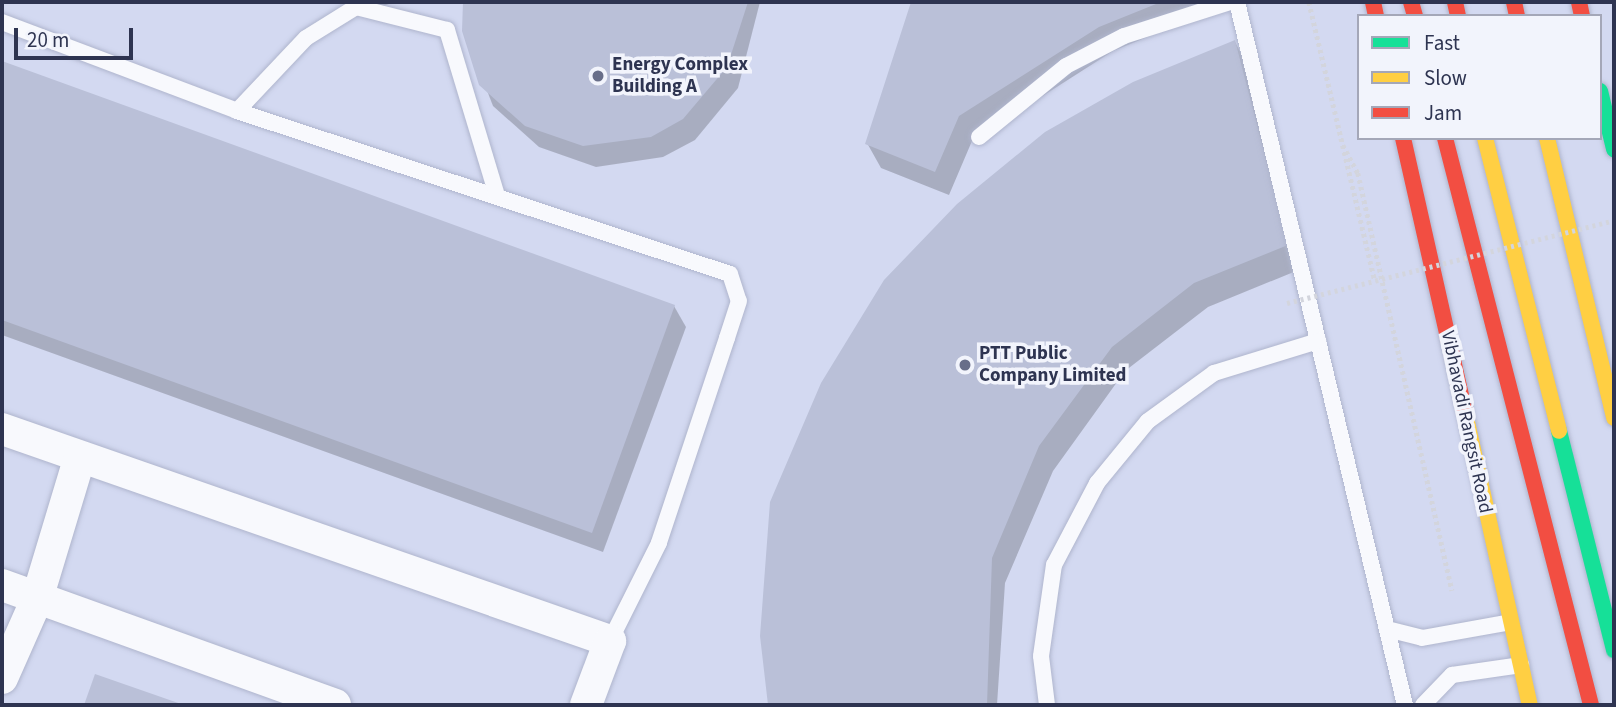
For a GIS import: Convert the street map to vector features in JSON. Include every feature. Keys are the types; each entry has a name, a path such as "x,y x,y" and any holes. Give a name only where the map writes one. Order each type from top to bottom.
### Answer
{"main road":[{"path":"1602,99 1614,149"},
{"name":"Vibhavadi Rangsit Road","path":"1403,140 1530,705"},
{"path":"1445,140 1591,705"},
{"path":"1485,140 1614,650"},
{"path":"1547,140 1614,418"}],"street":[{"path":"2,429 79,460 610,640 586,705"},
{"path":"2,678 37,599 79,460"},
{"path":"2,585 335,705"}],"lane":[{"path":"979,137 1066,66 1124,36 1230,2"},
{"path":"1237,2 1405,705"},
{"path":"237,111 306,37 356,7 447,30 497,196"},
{"path":"2,22 237,111 707,263 730,274 739,301 659,543 610,640"},
{"path":"1048,705 1041,656 1054,565 1097,482 1148,421 1214,373 1318,341"},
{"path":"1387,629 1422,638 1511,622"},
{"path":"1423,705 1452,676 1521,664"}],"path":[{"path":"1309,2 1375,281"},
{"path":"1343,145 1358,173 1452,590"},
{"path":"1287,303 1614,219"}],"building":[{"name":"Energy Complex Building A","path":"463,2 748,2 727,67 683,119 651,137 583,146 525,126 479,85 462,31"},
{"path":"911,2 1161,2 1099,27 959,116 935,172 865,144"},
{"name":"PTT Public Company Limited","path":"1235,40 1288,245 1194,283 1112,347 1039,446 992,558 987,705 768,705 760,636 770,502 821,383 884,280 957,204 1045,132 1133,82"},
{"path":"2,61 675,305 592,533 2,320"},
{"path":"95,674 184,705 84,705"}],"traffic: fast":[{"path":"1602,99 1614,149"},
{"path":"1559,431 1614,650"}],"traffic: slow":[{"path":"1486,140 1559,431"},
{"path":"1547,140 1614,418"},
{"path":"1465,413 1530,705"}],"traffic: jam":[{"path":"1373,2 1376,14"},
{"path":"1411,2 1414,14"},
{"path":"1455,2 1458,14"},
{"path":"1514,2 1517,14"},
{"path":"1579,2 1582,14"},
{"path":"1403,140 1465,413"},
{"path":"1446,140 1591,705"}],"place":[{"name":"Energy Complex Building A","path":"598,76"},
{"name":"PTT Public Company Limited","path":"965,365"}]}
